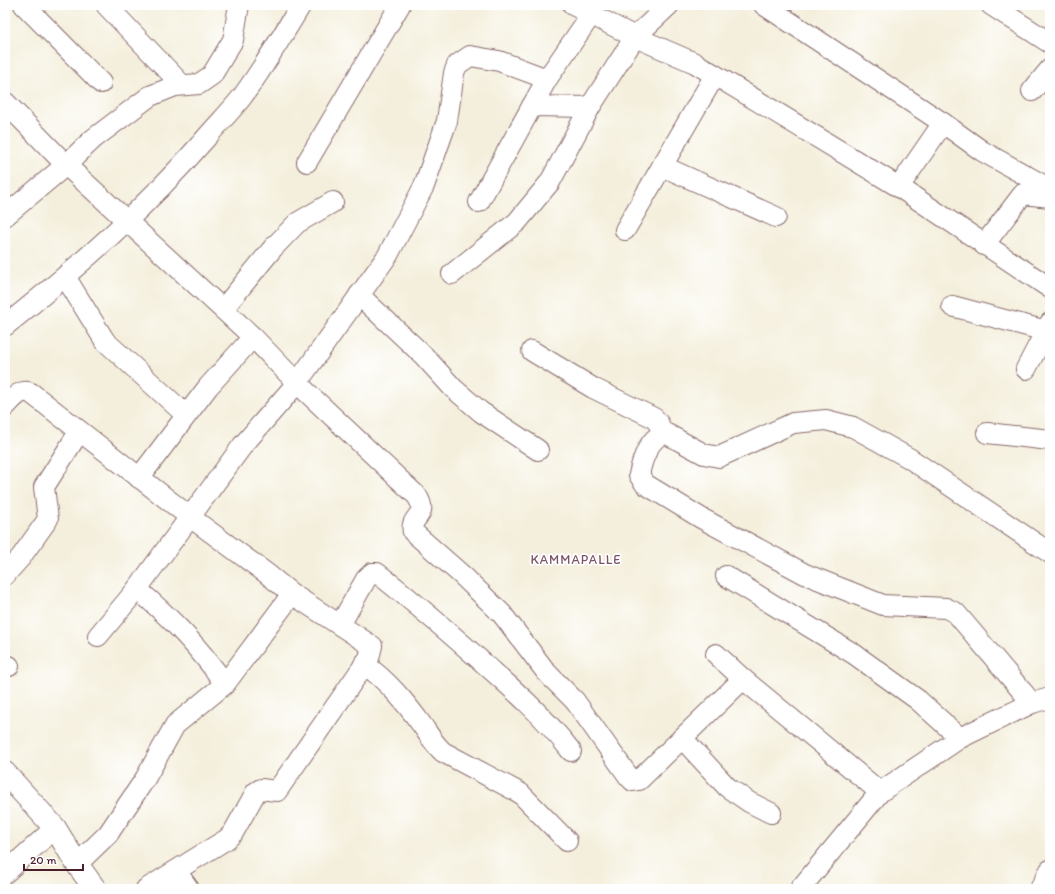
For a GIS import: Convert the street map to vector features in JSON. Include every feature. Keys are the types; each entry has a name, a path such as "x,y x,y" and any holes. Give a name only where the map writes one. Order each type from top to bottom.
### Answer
{"main road":[{"path":"5,772 55,828 77,864 95,889"}],"street":[{"path":"24,5 101,83"},
{"path":"106,5 182,86"},
{"path":"5,216 66,165 93,139 150,96 164,89 199,84 212,74 233,40 239,5"},
{"path":"5,326 66,278 128,221 177,171 241,98 272,55 301,5"},
{"path":"307,162 400,5"},
{"path":"573,5 591,16 635,37 695,63 899,187 1050,288"},
{"path":"452,274 517,222 550,182 590,107 635,37 669,5"},
{"path":"764,5 943,123 982,151 1050,189"},
{"path":"991,5 1050,43"},
{"path":"479,202 547,79 591,16"},
{"path":"98,636 137,588 243,445 297,383 388,255 424,186 447,121 454,73 457,65 470,56 499,61 547,79"},
{"path":"1032,90 1050,69"},
{"path":"625,230 715,75"},
{"path":"5,102 66,165 253,337 297,383 417,496 422,505 422,510 414,522 413,532 463,576 502,614 547,673 575,702 628,777 633,781 639,780 743,679"},
{"path":"532,106 590,107"},
{"path":"899,187 943,123"},
{"path":"662,166 776,216"},
{"path":"984,245 1023,194 1050,197"},
{"path":"223,309 273,248 297,223 333,202"},
{"path":"66,278 105,341 186,415"},
{"path":"359,295 424,356 453,388 481,412 538,450"},
{"path":"952,306 1048,327 1026,369"},
{"path":"139,478 208,387 253,337"},
{"path":"532,351 593,388 654,418 659,424 662,434"},
{"path":"5,407 20,392 27,391 190,517 266,572 292,594 372,646 369,658 277,791 261,789 256,792 233,833 227,839 146,889"},
{"path":"800,889 880,792 960,738 1041,701 956,613 946,608 883,605 805,574 701,518 645,484 639,475 640,468 652,440 662,434 668,434 704,454 719,457 793,423 826,420 853,427 909,458 1050,553"},
{"path":"5,575 21,557 48,519 44,487 79,432"},
{"path":"987,433 1050,440"},
{"path":"340,625 366,579 372,573 377,573 415,603 521,696 549,723 571,751"},
{"path":"726,576 854,654 918,700 960,738"},
{"path":"137,588 181,629 204,654 225,684"},
{"path":"77,864 108,834 145,779 175,725 225,684 292,594"},
{"path":"716,654 743,679 880,792"},
{"path":"364,664 382,676 396,691 434,744 443,752 520,794 567,841"},
{"path":"682,738 727,787 749,802 771,813"},
{"path":"5,874 55,828"},
{"path":"1040,889 1050,870"},
{"path":"176,871 189,889"}],"district":[{"name":"KAMMAPALLE","path":"576,559"}]}
